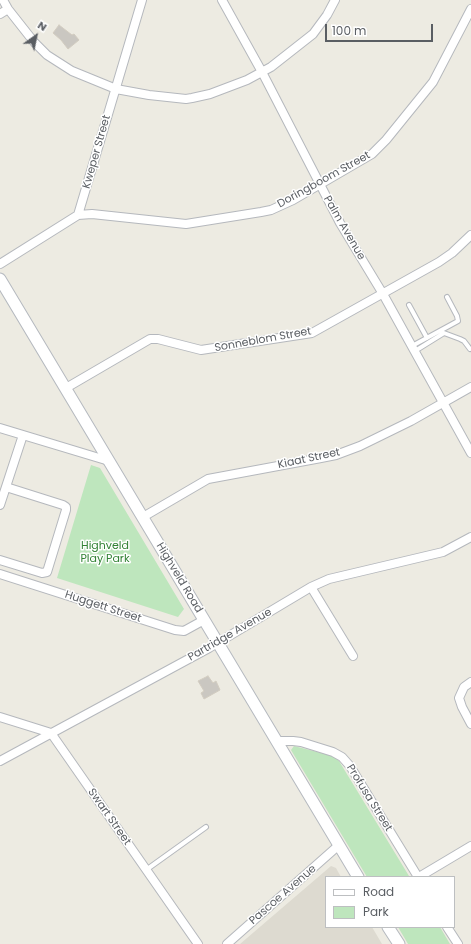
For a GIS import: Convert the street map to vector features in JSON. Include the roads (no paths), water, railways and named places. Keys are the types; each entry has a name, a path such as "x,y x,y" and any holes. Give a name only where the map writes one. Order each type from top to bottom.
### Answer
{"street":[{"path":"3,0 8,9 34,42 47,55 72,71 116,89 157,96 192,98 210,94 247,80 285,57 313,34 327,15 335,0"},
{"name":"Kweper Street","path":"78,215 142,0"},
{"name":"Palm Avenue","path":"222,0 262,72 340,223 383,294 471,453"},
{"path":"0,14 8,9"},
{"name":"Doringboom Street","path":"78,215 92,214 173,223 192,223 266,211 287,203 372,154 386,140 433,82 471,9"},
{"path":"0,264 78,215"},
{"name":"Sonneblom Street","path":"66,388 150,339 158,339 201,350 303,334 318,330 452,253 471,234"},
{"name":"Highveld Road","path":"0,279 357,876"},
{"name":"Kiaat Street","path":"143,517 208,479 336,455 360,446 411,421 471,387"},
{"path":"0,428 109,461"},
{"path":"0,505 23,435"},
{"path":"0,560 46,572 66,510 66,507 63,505 6,487"},
{"name":"Partridge Avenue","path":"0,761 218,643 311,587 329,579 443,552 471,537"},
{"name":"Huggett Street","path":"0,574 175,630 184,631 204,620"},
{"path":"311,587 353,656"},
{"path":"468,684 459,698 471,724"},
{"path":"0,717 51,734"},
{"name":"Swart Street","path":"51,734 198,944"},
{"name":"Profusa Street","path":"277,741 300,742 333,752 342,757 350,766 418,876"},
{"name":"Pascoe Avenue","path":"227,944 339,845"},
{"path":"421,876 471,846"},
{"path":"389,928 399,944"},
{"path":"449,928 458,944"}],"lane":[{"path":"413,348 427,338 458,321 447,297"},
{"path":"409,305 427,338"},
{"path":"413,348 444,333 464,341 470,349"},
{"path":"146,870 206,826"}],"park label":[{"name":"Highveld Play Park","path":"105,552"}]}
